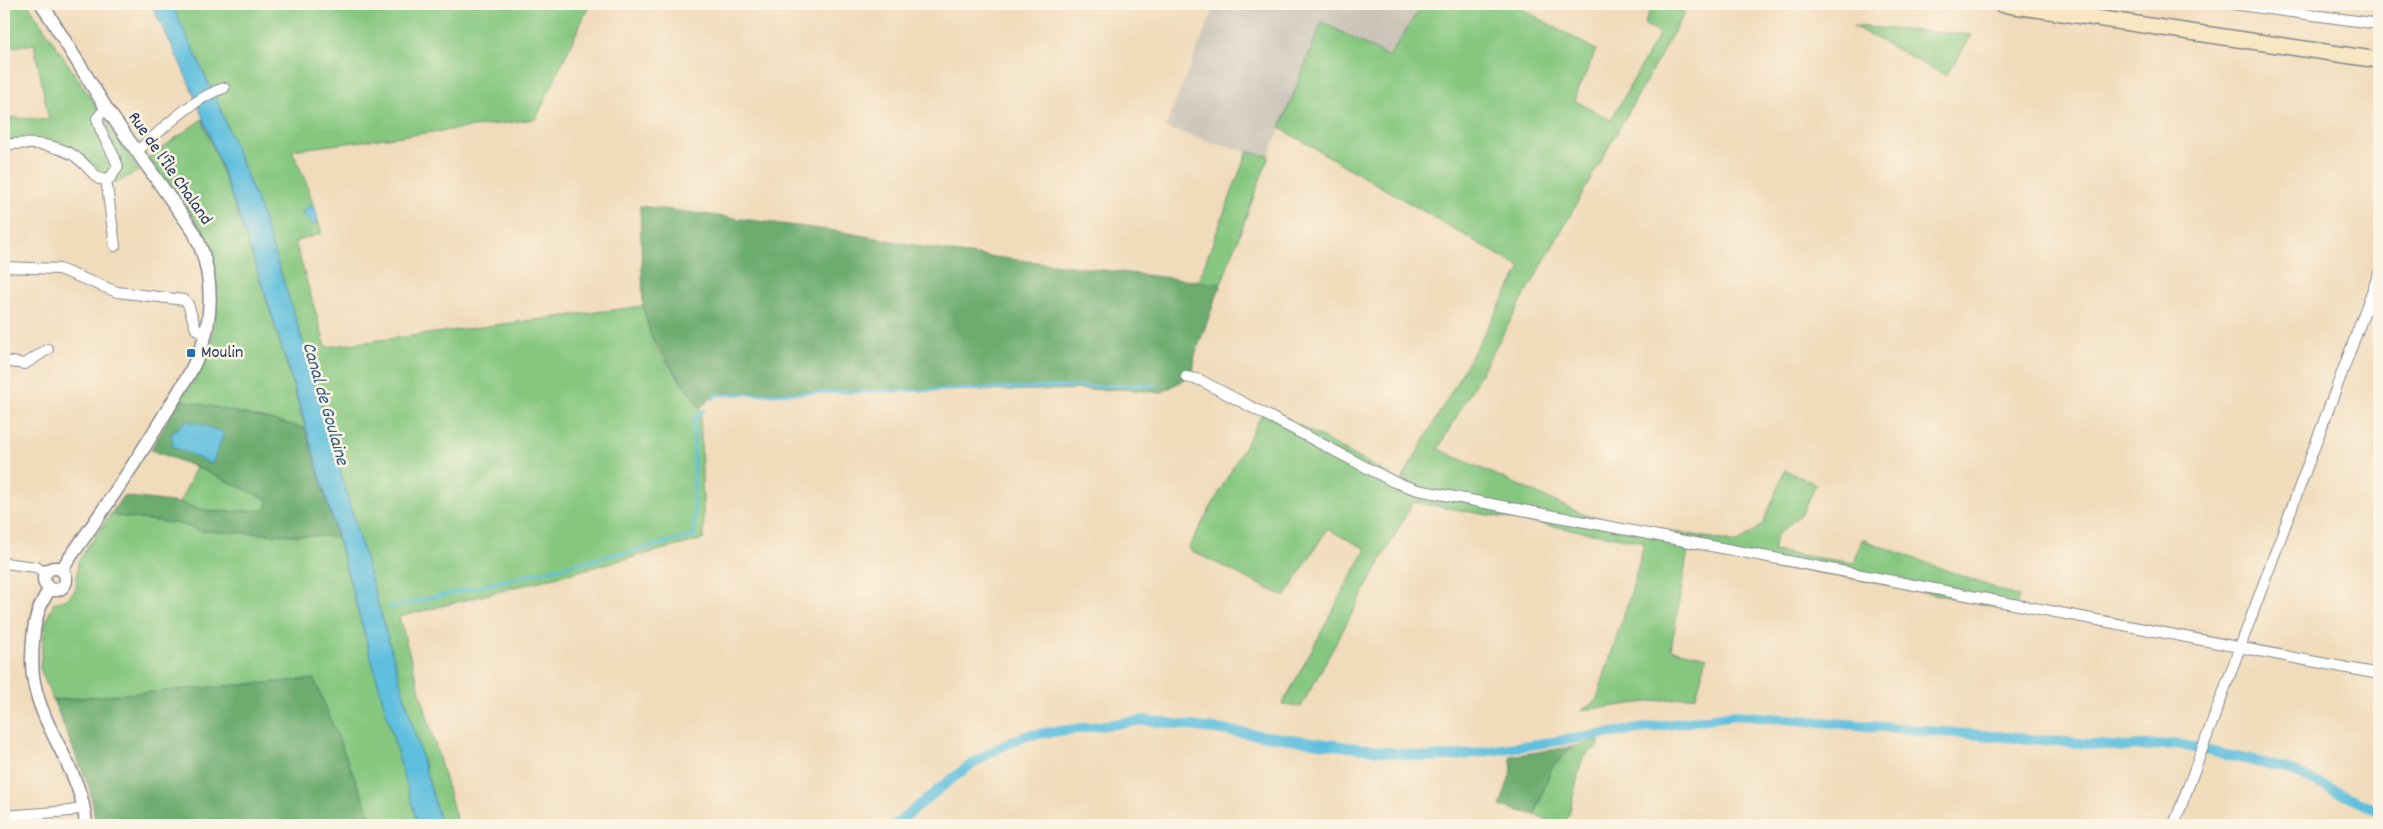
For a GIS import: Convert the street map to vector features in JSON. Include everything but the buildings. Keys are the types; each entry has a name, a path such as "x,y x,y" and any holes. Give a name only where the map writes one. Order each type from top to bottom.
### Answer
{"main road":[{"path":"2001,4 2379,60"}],"street":[{"name":"Rue de l'Île Chaland","path":"42,4 106,108 183,215 200,244 210,282 210,307 205,333 195,363 113,498 61,570"},
{"path":"2233,4 2379,24"},
{"path":"137,151 185,110 221,89"},
{"path":"4,145 31,142 57,149 74,155 100,180 110,178 118,167 114,152 99,131 97,118 106,108"},
{"path":"106,179 115,246"},
{"path":"4,267 68,271 117,292 184,300 188,304 196,328 205,333"},
{"path":"2174,825 2379,273"},
{"path":"4,361 25,364 48,350"},
{"path":"1186,377 1200,380 1394,482 1418,490 2379,674"},
{"path":"4,562 36,567 46,573"},
{"path":"53,568 61,570 66,578 66,584 58,590 50,589 44,581 46,573 53,568"},
{"path":"50,589 40,607 34,633 32,667 34,682 44,712 73,776 84,807 86,825"},
{"path":"4,816 84,807"}],"shaded area":[{"path":"1216,4 1423,4 1389,57 1322,23 1269,156 1247,152 1165,128"}],"green space":[{"path":"4,4 28,4 139,171 115,183 85,159 67,148 41,140 4,140 4,117 49,120 34,44 4,48"},
{"path":"172,4 590,4 536,119 292,150 306,182 322,233 295,242 326,347 643,306 655,346 700,408 704,539 399,617 458,825 441,825 308,358 260,209 217,101"},
{"path":"1423,4 1520,4 1519,7 1596,50 1574,100 1611,120 1659,34 1644,24 1653,4 1661,4 1685,12 1438,449 1587,516 1738,543 1763,524 1785,470 1816,484 1803,512 1776,536 1773,551 1854,563 1862,539 2019,597 2015,611 1876,582 1688,550 1671,649 1707,657 1696,696 1582,710 1596,701 1634,583 1644,542 1413,502 1301,707 1282,705 1366,549 1327,529 1285,597 1188,549 1266,407 1401,481 1521,268 1280,128 1322,22 1389,57"},
{"path":"1853,26 1972,35 1946,76"},
{"path":"202,119 258,272 305,428 179,399 196,376 209,346 216,307 214,271 209,253 194,219 148,158"},
{"path":"1247,152 1269,156 1221,284 1198,282"},
{"path":"640,206 843,232 952,252 1221,284 1195,355 1193,374 1161,393 1121,389 717,393 700,408 651,337 643,306"},
{"path":"179,399 305,428 337,537 201,531 180,524 110,515 123,496 180,503 212,512 266,510 268,500 196,467 151,450"},
{"path":"196,467 269,500 266,511 212,512 180,503"},
{"path":"110,515 180,524 201,531 337,537 418,825 374,825 314,679 53,700 40,668 45,624 54,603 67,599 76,589 78,561"},
{"path":"314,679 374,825 96,825 90,790 53,700"},
{"path":"1599,740 1599,745 1582,759 1569,814 1563,825 1545,825 1547,819 1535,815 1551,769 1572,747"},
{"path":"1572,747 1551,769 1535,815 1500,806 1512,769 1510,756"}],"water":[{"path":"151,4 172,4 217,101 260,209 308,358 441,825 418,825 287,362 226,180 192,90"},
{"path":"310,205 316,211 318,221 313,225 301,212"},
{"path":"186,421 198,423 224,433 212,464 173,447 171,434"}],"waterway":[{"path":"713,399 716,395 1155,385"},
{"path":"389,608 694,536 694,420 704,410"},
{"path":"895,825 942,786 975,762 1029,735 1145,720 1425,757 1455,756 1735,715 2126,747 2177,744 2285,768 2379,811"}],"place":[{"name":"Moulin","path":"191,353"}],"water label":[{"name":"Canal de Goulaine","path":"324,404"}]}
